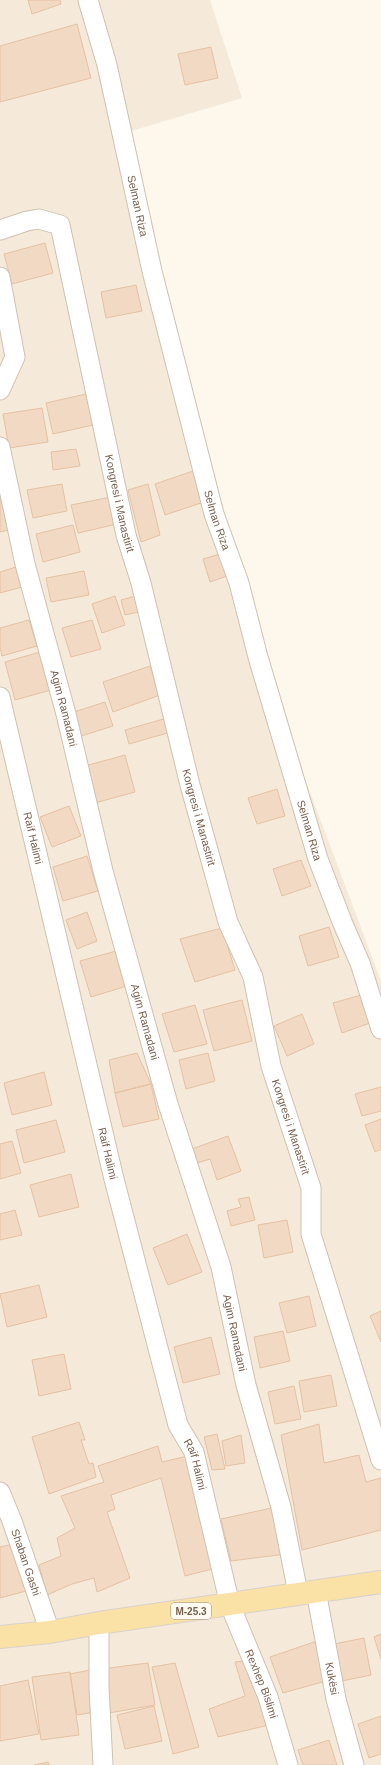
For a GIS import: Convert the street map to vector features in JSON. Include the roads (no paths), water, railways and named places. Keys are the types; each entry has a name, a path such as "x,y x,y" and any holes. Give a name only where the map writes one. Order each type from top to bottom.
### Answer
{"main road":[{"name":"M-25.3","path":"0,1637 50,1632 99,1623 381,1582"}],"street":[{"name":"Selman Riza","path":"88,0 106,65 152,271 214,514 239,583 258,657 318,859 343,924 360,962 381,1029"},
{"name":"Kongresi i Manastirit","path":"0,230 27,221 39,219 60,225 124,528 141,583 190,785 228,922 253,977 271,1066 311,1188 311,1234 381,1460"},
{"path":"0,277 15,357 0,390"},
{"name":"Agim Ramadani","path":"0,447 25,564 66,714 103,870 168,1104 221,1267 246,1385 262,1447 307,1592"},
{"name":"Raif Halimi","path":"0,697 114,1179 178,1425 194,1452 230,1605"},
{"name":"Shaban Gashi","path":"0,1492 12,1521 50,1632"},
{"name":"Kukësi","path":"307,1592 354,1765"},
{"name":"Rexhep Bislimi","path":"230,1605 268,1697 288,1765"},
{"path":"99,1623 99,1688 103,1765"}]}
